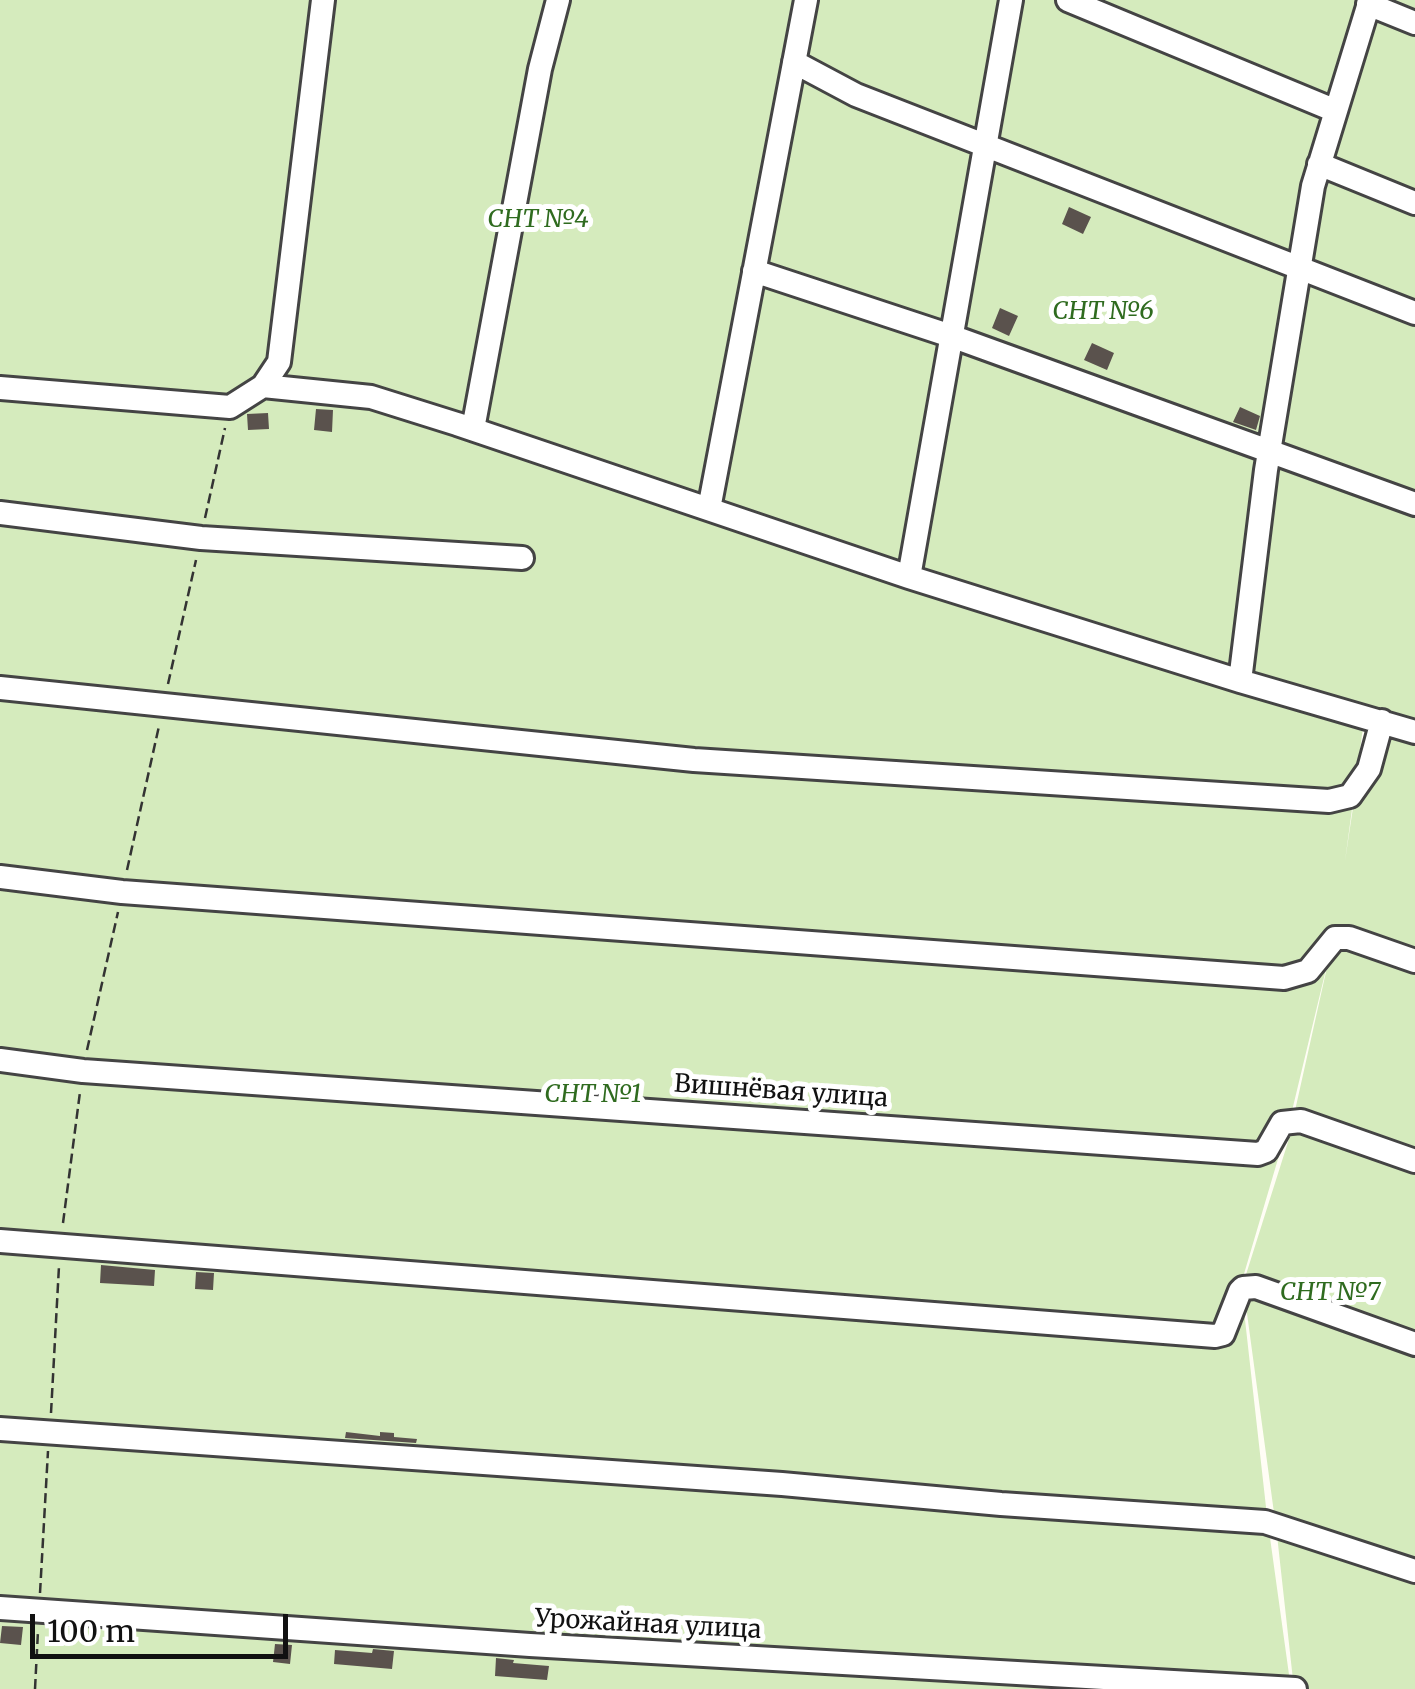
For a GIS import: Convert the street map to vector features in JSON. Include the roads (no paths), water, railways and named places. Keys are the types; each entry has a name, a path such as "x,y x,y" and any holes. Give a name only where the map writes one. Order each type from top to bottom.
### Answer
{"street":[{"path":"0,388 230,407 262,386 278,362 324,0"},
{"path":"472,429 540,68 558,0"},
{"path":"709,509 806,0"},
{"path":"908,576 1012,0"},
{"path":"1068,0 1336,111"},
{"path":"1240,680 1269,451 1313,186 1369,2 1415,23"},
{"path":"794,62 856,95 1415,313"},
{"path":"1320,164 1415,203"},
{"path":"754,272 951,336 1415,504"},
{"path":"262,386 371,397 908,576 1415,732"},
{"path":"0,512 201,538 522,558"},
{"path":"0,688 694,760 1329,801 1350,796 1369,769 1382,721"},
{"path":"0,877 122,892 1284,978 1308,971 1335,938 1349,938 1415,961"},
{"name":"Вишнёвая улица","path":"0,1060 82,1071 1258,1154 1266,1151 1282,1122 1288,1120 1302,1121 1415,1161"},
{"path":"0,1241 1215,1336 1223,1334 1242,1288 1256,1287 1415,1344"},
{"path":"0,1429 1266,1522 1415,1571"},
{"name":"Урожайная улица","path":"0,1608 530,1646 1294,1689"}],"park label":[{"name":"СНТ №4","path":"538,220"},
{"name":"СНТ №6","path":"1103,312"},
{"name":"СНТ №1","path":"593,1095"},
{"name":"СНТ №7","path":"1330,1293"}]}
